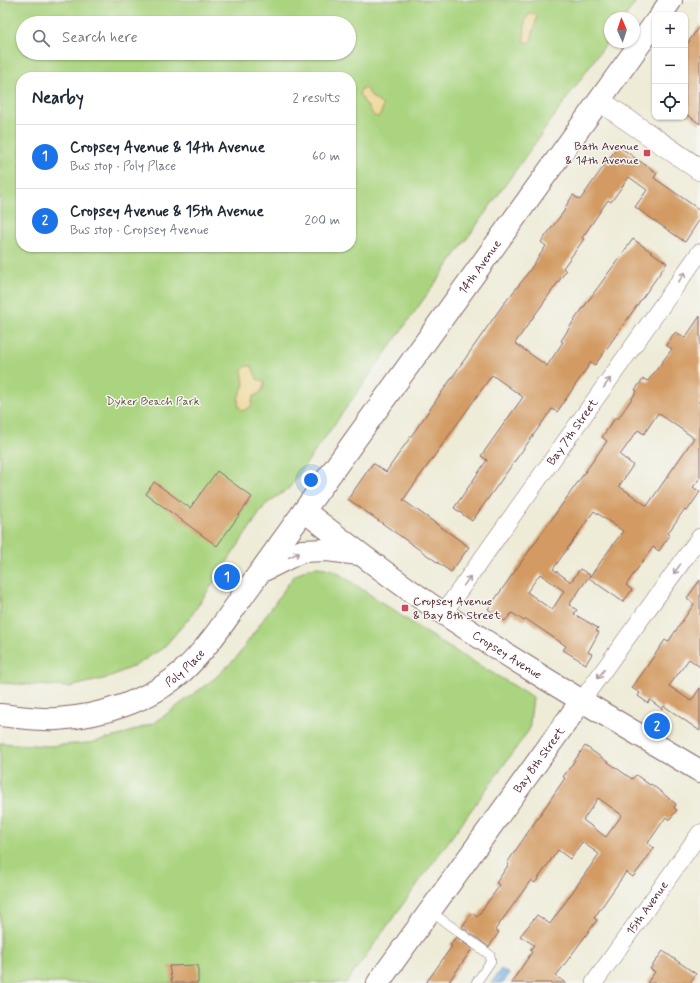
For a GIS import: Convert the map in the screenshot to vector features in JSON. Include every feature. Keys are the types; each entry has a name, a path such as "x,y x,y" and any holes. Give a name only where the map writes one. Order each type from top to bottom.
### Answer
{"main road":[{"path":"663,12 671,0"},
{"name":"14th Avenue","path":"304,511 652,27"},
{"name":"Cropsey Avenue","path":"304,511 362,555 444,612 582,700 700,771"},
{"name":"Poly Place","path":"0,715 57,719 109,710 150,694 183,671 203,649 304,511"},
{"path":"259,572 302,551 327,550 362,555"},
{"name":"Bay 8th Street","path":"380,982 582,700"}],"street":[{"path":"600,100 700,170"},
{"name":"Bay 7th Street","path":"444,612 700,252"},
{"name":"Bay 8th Street","path":"582,700 700,537"},
{"name":"15th Avenue","path":"594,983 700,833"}],"lane":[{"path":"430,911 490,955 491,961 476,983"}],"green space":[{"name":"Dyker Beach Park","path":"0,0 637,0 628,12 604,12 604,46 289,488 265,505 191,616 163,648 136,665 107,678 69,687 0,683"},
{"path":"317,567 332,569 440,642 533,697 529,730 346,983 0,983 0,743 48,746 89,743 119,736 156,722 215,678 237,657 293,577 308,568"}],"sand":[{"path":"529,14 535,14 537,17 531,41 527,43 524,41 525,20"},
{"path":"365,88 373,98 383,105 381,114 377,117 374,116 359,94 361,89"},
{"path":"246,366 252,366 257,379 264,381 264,387 262,391 253,397 251,407 242,411 239,407 238,399 244,384 242,370"}],"water":[{"path":"501,969 509,974 503,983 491,983"}],"building":[{"path":"700,25 700,124 688,115 688,43"},
{"path":"618,146 657,173 654,178 700,210 700,219 685,242 635,207 647,190 629,177 611,202 608,200 582,238 584,239 563,268 566,271 515,343 547,366 563,342 561,341 575,319 633,239 667,263 595,365 591,362 557,412 552,409 472,521 454,508 487,460 481,456 523,397 492,375 403,500 469,547 451,572 348,499 373,463 386,472 502,306 523,280 546,246 541,242 565,210 564,209 573,195 580,200"},
{"path":"700,316 700,478 693,487 700,492 687,511 684,510 668,533 670,535 659,551 653,547 635,572 626,585 632,590 623,602 589,578 623,531 594,511 553,569 571,582 580,569 590,575 569,605 577,610 574,614 598,628 596,631 599,632 588,652 592,654 586,664 563,650 566,646 526,619 524,621 512,613 505,621 488,609 607,441 602,437 616,417 618,419 637,391 635,390 643,379 648,381 672,349 666,345 672,336 676,332 685,338","holes":["658,413 694,438 647,506 619,486 633,465 620,455 638,430 644,434","540,574 564,591 552,610 527,592"]},
{"path":"217,471 252,497 217,546 146,494 154,482 190,508"},
{"path":"700,580 700,667 689,659 669,686 691,701 700,688 700,731 664,706 662,709 650,700 648,703 638,696 640,693 632,688 665,640 668,642 694,604 687,598"},
{"path":"585,746 632,779 636,775 650,785 651,784 676,804 674,808 677,810 669,820 666,817 648,843 654,848 633,877 626,872 594,918 597,920 556,976 566,983 511,983 532,952 530,950 534,945 520,936 537,915 550,924 599,854 582,842 570,859 558,850 535,883 531,880 495,930 499,932 489,947 462,927 472,913 477,917 500,885 496,883 509,864 507,863 565,778 563,777","holes":["598,798 622,815 606,837 583,820"]},
{"path":"456,937 472,949 448,983 426,983 452,946 450,945"},
{"path":"663,951 696,974 690,983 647,983 655,972 650,969"},
{"path":"198,965 198,983 172,983 169,966"}],"place":[{"name":"Bath Avenue & 14th Avenue","path":"647,153"},
{"name":"Cropsey Avenue & 14th Avenue","path":"227,577"},
{"name":"Cropsey Avenue & Bay 8th Street","path":"405,608"},
{"name":"Cropsey Avenue & 15th Avenue","path":"657,726"}]}
